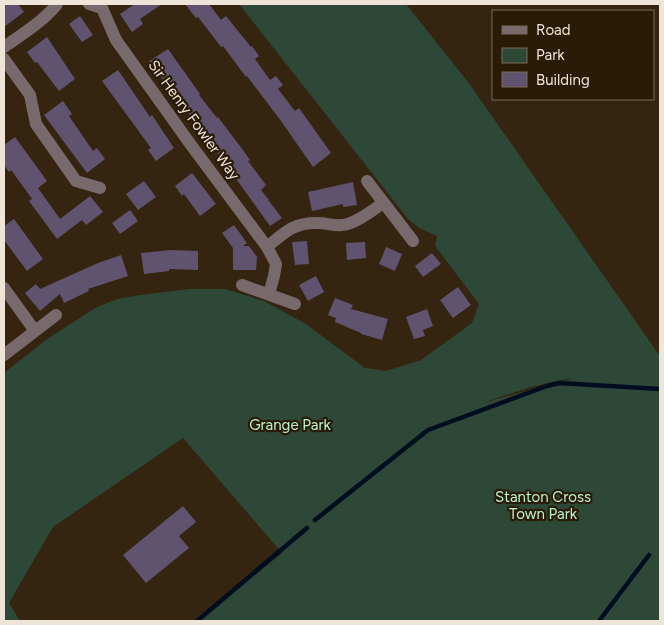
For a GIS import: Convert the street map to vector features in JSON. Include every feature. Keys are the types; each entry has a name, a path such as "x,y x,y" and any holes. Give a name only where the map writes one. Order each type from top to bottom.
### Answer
{"street":[{"path":"4,47 36,23 57,4"},
{"path":"89,4 104,6"},
{"name":"Sir Henry Fowler Way","path":"104,6 116,40 267,247 276,264 269,294"},
{"path":"4,59 30,95 36,124 76,181 100,188"},
{"path":"367,182 413,241"},
{"path":"267,247 282,234 297,225 318,223 344,226 362,218 383,203"},
{"path":"242,285 295,304"},
{"path":"4,288 35,331"},
{"path":"4,355 56,315"}],"green space":[{"name":"Grange Park","path":"239,4 406,4 468,82 660,356 660,621 198,621 282,553 183,438 53,527 9,603 20,621 4,621 4,373 47,339 97,307 117,299 189,289 225,289 264,301 306,324 365,368 386,371 421,360 472,323 479,304 435,246 437,236 419,228 408,219","holes":["571,379 482,403 531,387"]}],"building":[{"path":"4,4 18,4 24,12 4,27"},
{"path":"135,4 162,4 140,19 143,24 132,32 120,14"},
{"path":"185,4 209,4 221,20 226,16 259,56 255,59 270,80 276,76 283,85 278,89 295,111 299,108 331,153 313,167 247,76"},
{"path":"80,16 93,35 82,42 69,24"},
{"path":"47,37 75,79 59,91 27,52"},
{"path":"168,49 199,95 243,150 250,160 248,161 266,185 261,190 282,218 270,226 198,126 148,62"},
{"path":"118,70 174,148 156,161 148,150 151,148 102,81"},
{"path":"63,101 72,114 69,116 93,151 97,148 105,159 87,173 44,115"},
{"path":"15,137 47,181 38,188 60,219 90,196 103,212 86,225 82,220 57,239 29,201 32,199 22,185 11,170 9,172 4,165 4,145"},
{"path":"192,173 216,204 200,216 184,194 182,196 175,186"},
{"path":"144,181 156,197 138,210 126,194"},
{"path":"353,182 357,205 343,207 343,204 312,211 308,192"},
{"path":"130,210 138,221 120,234 112,223"},
{"path":"14,219 43,259 27,271 4,240 4,226"},
{"path":"234,225 247,243 243,246 249,246 257,257 256,270 233,270 233,248 222,233"},
{"path":"307,241 309,264 295,265 292,242"},
{"path":"365,242 366,258 347,260 346,243"},
{"path":"386,247 402,254 395,271 379,264"},
{"path":"171,250 198,251 198,270 169,269 169,271 144,274 141,253"},
{"path":"432,253 441,264 423,277 415,266"},
{"path":"121,255 128,276 88,289 89,291 64,303 60,294 40,311 25,293 36,284 40,289 98,263"},
{"path":"316,276 324,292 308,301 299,285"},
{"path":"458,287 471,305 453,318 440,300"},
{"path":"335,298 353,305 351,309 388,319 382,340 361,334 335,322 336,318 328,315"},
{"path":"427,309 433,326 423,330 425,336 414,339 406,317"},
{"path":"183,506 196,522 179,536 189,548 146,583 123,555"}],"waterway":[{"path":"315,520 428,430 559,383 660,389"},
{"path":"197,621 307,528"},
{"path":"599,621 649,555"}],"park label":[{"name":"Stanton Cross Town Park","path":"543,506"}]}
